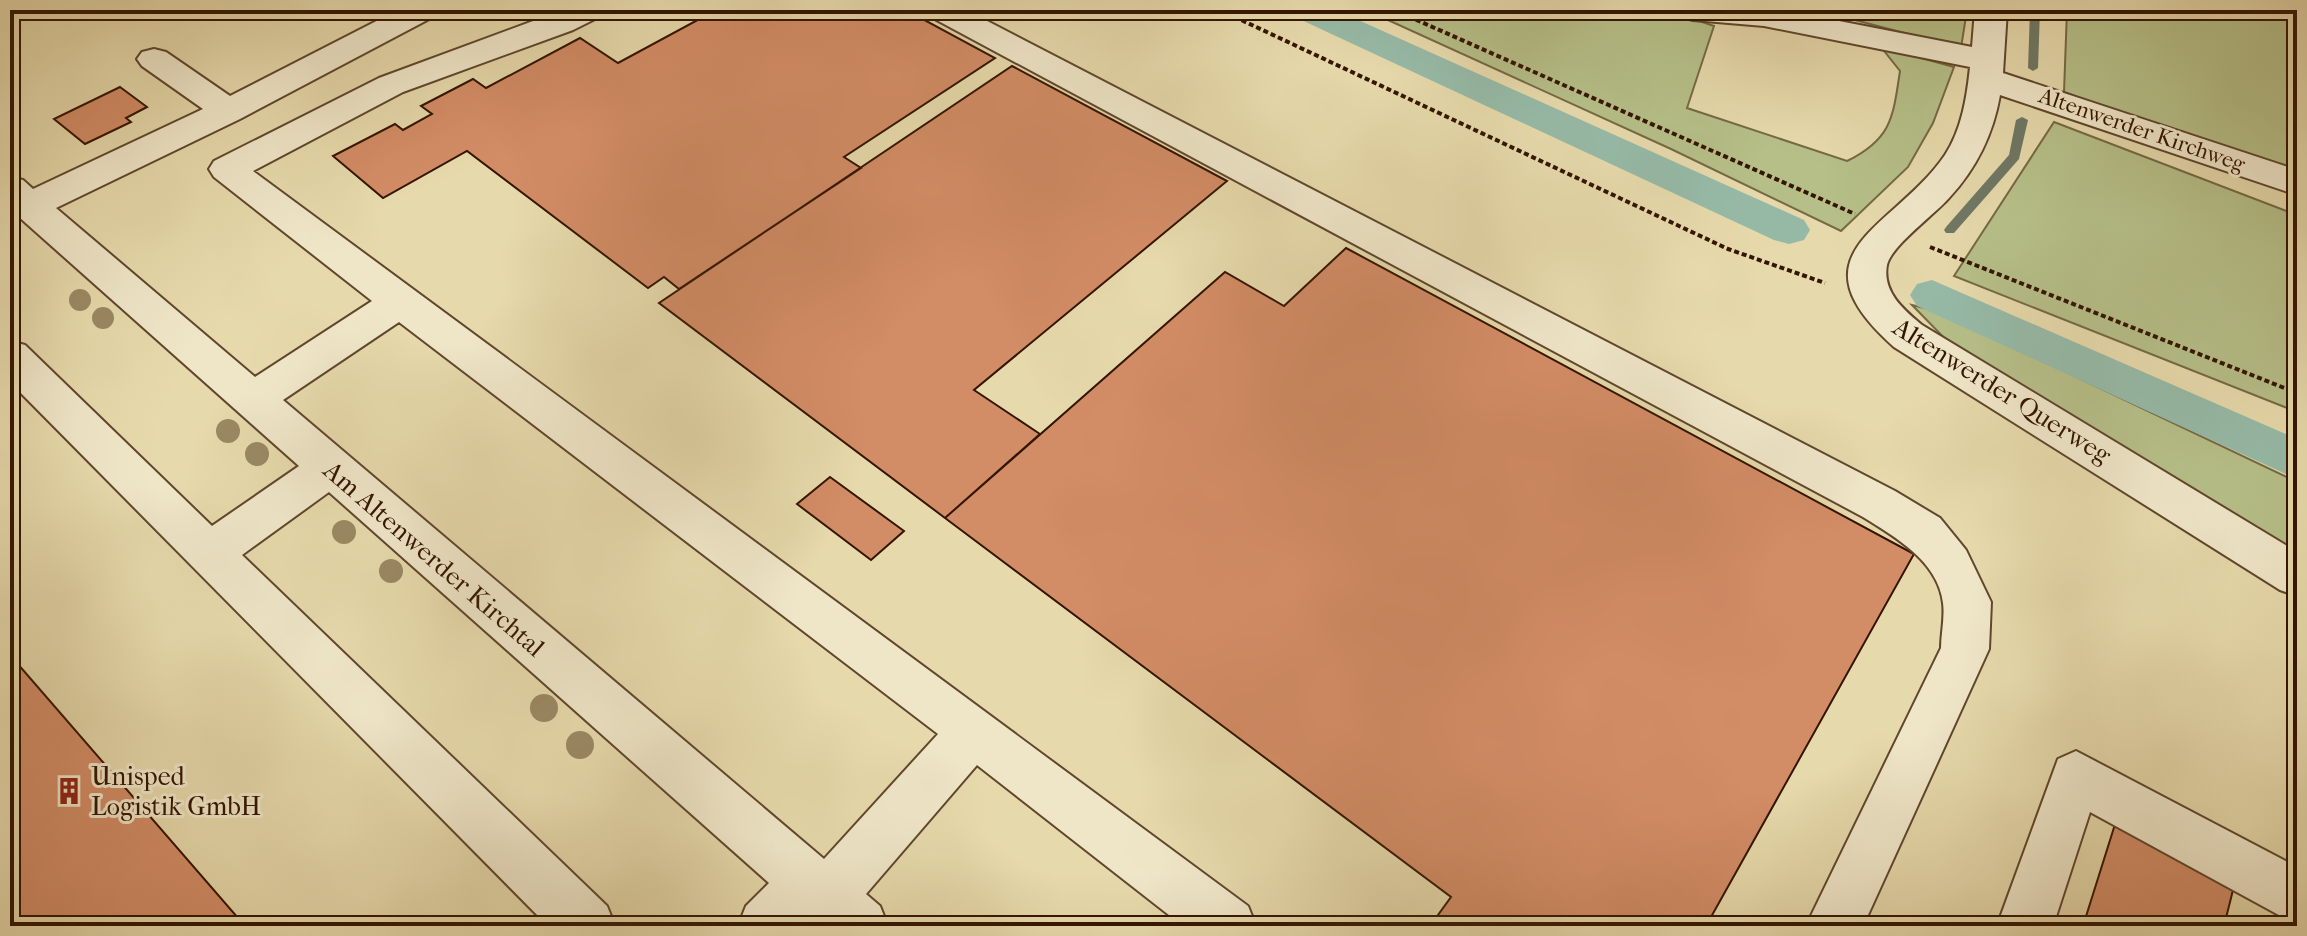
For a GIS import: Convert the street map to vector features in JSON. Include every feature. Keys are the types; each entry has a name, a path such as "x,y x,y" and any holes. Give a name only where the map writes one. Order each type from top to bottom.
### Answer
{"street":[{"path":"20,197 228,111 422,10"},
{"path":"588,10 562,23 391,85 227,169 1228,926"},
{"path":"942,10 1879,504 1924,531 1950,564 1967,602 1965,649 1834,926"},
{"name":"Altenwerder Kirchweg","path":"1693,10 1764,13 1987,69 2297,183"},
{"path":"1869,291 1867,259 1931,194 1965,150 1982,107 1991,10"},
{"path":"154,59 228,111"},
{"name":"Am Altenwerder Kirchtal","path":"20,197 832,901"},
{"name":"Altenwerder Querweg","path":"1869,291 1883,313 1908,336 2297,576"},
{"path":"251,400 400,302"},
{"path":"10,356 587,926"},
{"path":"209,553 329,468"},
{"path":"766,926 832,901 974,731"},
{"path":"2025,926 2076,776 2297,897"}],"path":[{"path":"1220,10 1728,249 1812,279 1869,291"},
{"path":"1394,10 1892,231 2297,393"}],"green space":[{"path":"1366,10 1667,10 1714,26 1687,108 1847,161 1862,153 1882,135 1892,114 1900,71 1881,47 1954,67 1933,123 1908,167 1841,231 1671,149"},
{"path":"1817,10 1967,10 1961,48"},
{"path":"2067,10 2297,10 2297,177 2064,92"},
{"path":"2054,122 2297,215 2297,412 1954,276"},
{"path":"1912,305 1940,312 2297,482 2297,556 1956,350"}],"building":[{"path":"716,10 906,10 995,58 844,157 861,168 679,289 664,277 648,288 467,151 383,198 333,156 395,124 403,130 432,114 421,106 473,79 486,88 580,38 618,63"},
{"path":"1012,66 1227,181 974,390 1040,434 945,518 659,303"},
{"path":"120,87 147,107 126,118 131,122 85,144 54,119"},
{"path":"1346,248 1914,554 1706,926 1430,926 1451,897 945,518 1225,272 1284,306"},
{"path":"830,477 904,531 871,560 797,504"},
{"name":"Unisped Logistik GmbH","path":"10,655 245,926 10,926"},
{"path":"2117,818 2235,882 2224,926 2083,926"}],"waterway":[{"path":"1307,10 1789,230"},
{"path":"2033,68 2035,10"},
{"path":"1950,230 2015,156 2022,120"},
{"path":"1932,295 2297,460"}],"place":[{"name":"Unisped Logistik GmbH","path":"69,791"}]}
